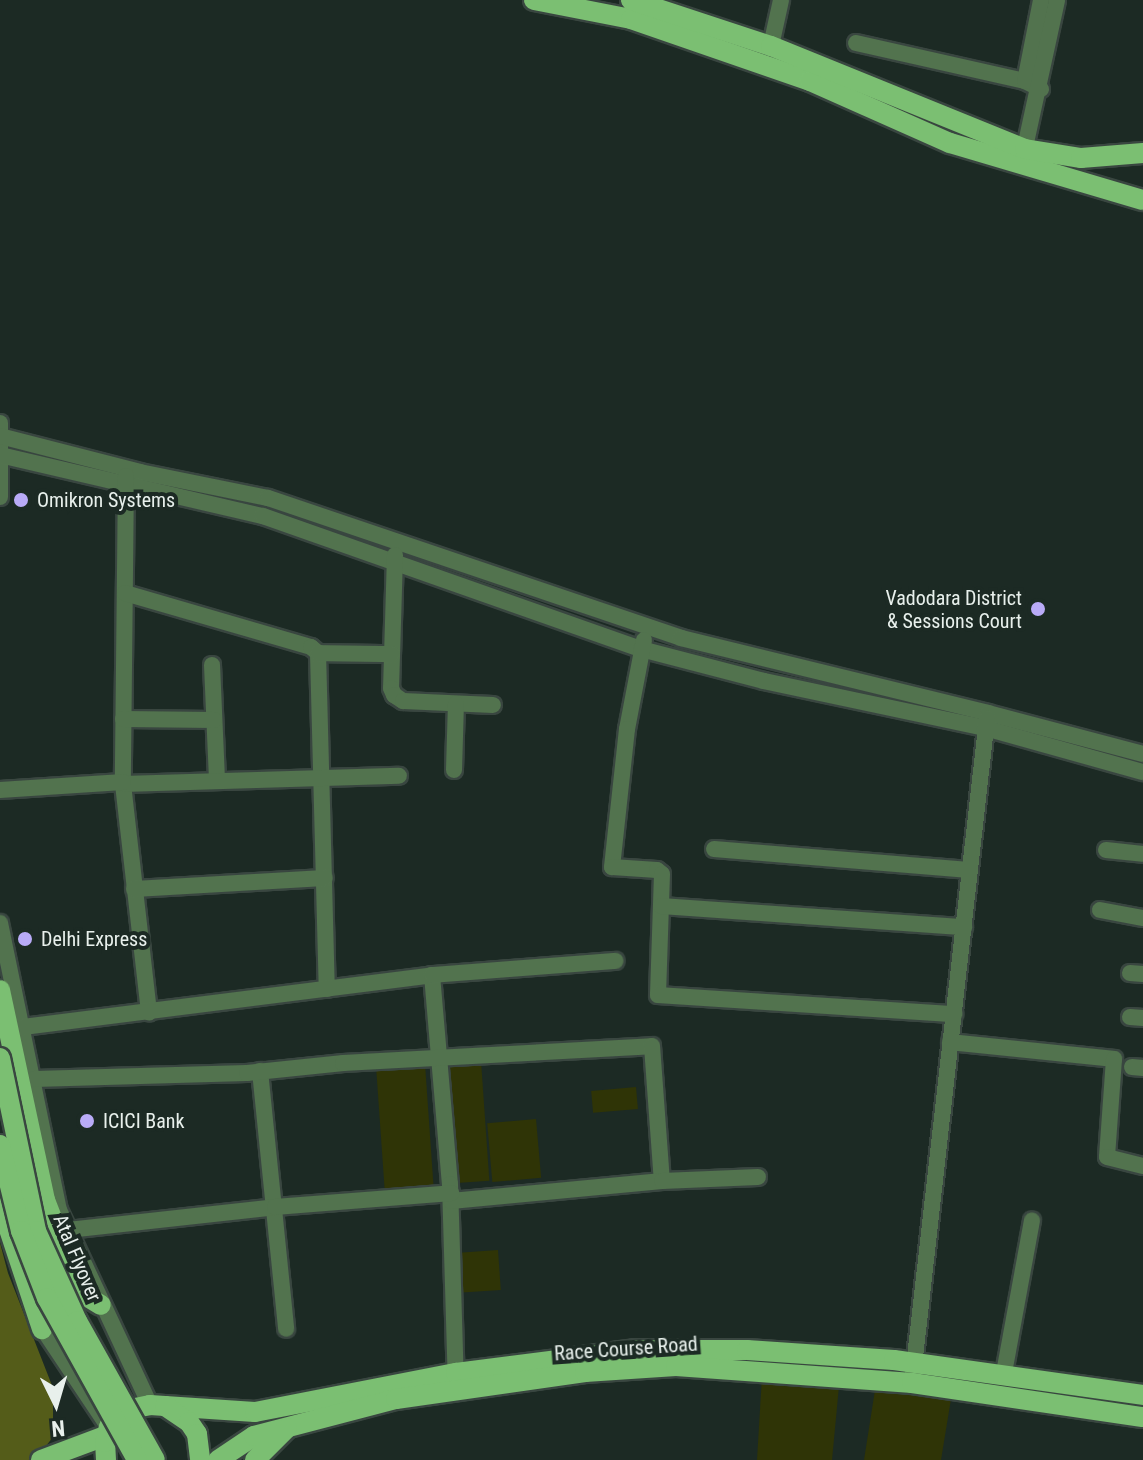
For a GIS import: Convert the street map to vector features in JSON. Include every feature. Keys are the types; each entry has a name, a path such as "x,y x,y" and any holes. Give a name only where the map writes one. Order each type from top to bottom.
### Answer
{"main road":[{"path":"534,0 574,5 646,24 810,81 950,143 1023,158 1081,158 1143,153"},
{"path":"631,0 771,46 1023,158 1143,200"},
{"path":"0,990 45,1200 81,1293 101,1305"},
{"name":"Atal Flyover","path":"0,1058 36,1231 77,1321 155,1460"},
{"name":"Atal Flyover","path":"0,1145 21,1231 42,1286 137,1460"},
{"path":"0,1202 42,1329"},
{"name":"Race Course Road","path":"157,1406 255,1412 456,1382 676,1366 1004,1373 1143,1395"},
{"name":"Race Course Road","path":"914,1372 1143,1417"},
{"name":"Race Course Road","path":"218,1460 254,1436 456,1382"},
{"path":"41,1460 107,1432 135,1408 157,1406 189,1422 197,1434 200,1460"},
{"path":"255,1460 290,1425"},
{"path":"106,1460 107,1432"}],"street":[{"path":"771,46 781,0"},
{"path":"1025,81 1041,0"},
{"path":"1023,158 1041,89 1057,0"},
{"path":"856,43 1025,81 1041,89"},
{"path":"0,423 0,497"},
{"path":"0,436 263,516 641,649 764,681 986,720 1143,754"},
{"path":"0,455 268,498 648,627 986,720 1143,772"},
{"path":"126,476 123,783 149,1013"},
{"path":"395,541 391,688 398,700 493,705"},
{"path":"125,593 311,647 318,653 392,654"},
{"path":"648,627 641,649 627,729 612,867 657,870 663,880 658,995 954,1014"},
{"path":"318,653 327,989"},
{"path":"212,665 217,781"},
{"path":"454,770 456,704"},
{"path":"123,719 214,720"},
{"path":"914,1372 986,720"},
{"path":"0,790 123,783 399,776"},
{"path":"714,849 969,870"},
{"path":"1106,850 1143,854"},
{"path":"134,889 325,878"},
{"path":"661,906 964,927"},
{"path":"1100,910 1143,918"},
{"path":"0,923 59,1210 101,1305 157,1406"},
{"path":"23,1027 432,975 615,961"},
{"path":"432,975 451,1197 456,1382"},
{"path":"950,1042 1114,1059 1107,1157 1143,1166"},
{"path":"34,1079 260,1071 652,1046 662,1181"},
{"path":"260,1071 286,1329"},
{"path":"68,1230 275,1207 758,1177"},
{"path":"1004,1373 1032,1221"},
{"path":"0,1223 18,1284 42,1329 107,1432"}],"green space":[{"path":"481,1061 489,1181 449,1183 441,1064"},
{"path":"425,1064 434,1186 385,1189 376,1067"},
{"path":"636,1087 638,1109 593,1113 591,1091"},
{"path":"536,1119 541,1178 492,1182 487,1123"},
{"path":"0,1243 8,1273 53,1388 53,1437 35,1460 0,1460"},
{"path":"498,1250 501,1290 462,1293 459,1253"},
{"path":"762,1376 839,1386 832,1460 757,1460"},
{"path":"875,1390 951,1399 941,1460 864,1460"}],"place":[{"name":"Omikron Systems","path":"21,500"},
{"name":"Vadodara District & Sessions Court","path":"1038,609"},
{"name":"Delhi Express","path":"25,939"},
{"name":"ICICI Bank","path":"87,1121"}]}
